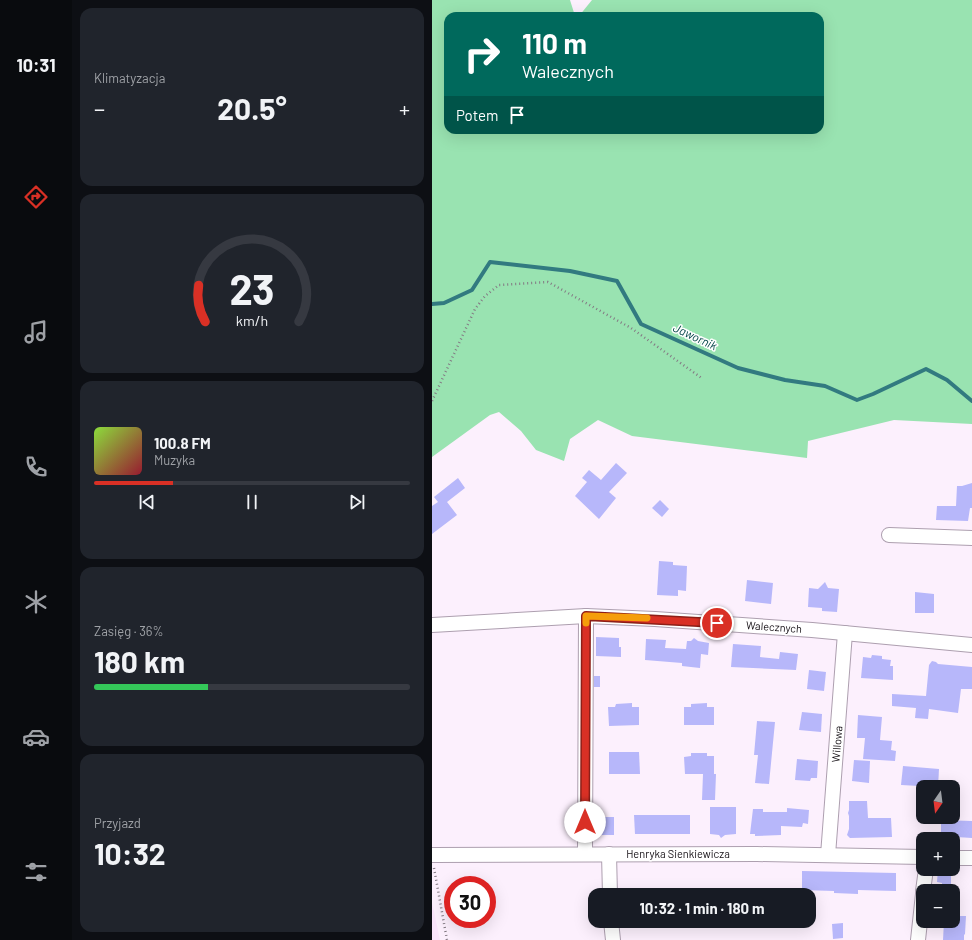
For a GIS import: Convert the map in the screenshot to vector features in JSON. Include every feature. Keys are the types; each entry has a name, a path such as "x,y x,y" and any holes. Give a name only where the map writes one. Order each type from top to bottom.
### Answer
{"street":[{"path":"889,535 972,538"},
{"path":"585,854 586,616"},
{"name":"Walecznych","path":"432,625 586,616 655,619 972,644"},
{"name":"Willowa","path":"828,855 845,633"},
{"name":"Henryka Sienkiewicza","path":"433,861 585,854 757,854 916,857"},
{"path":"609,854 610,888"},
{"path":"960,858 972,858"},
{"path":"611,928 612,940"},
{"path":"918,940 919,928"}],"path":[{"path":"432,401 475,309 485,296 499,285 548,282 631,328 703,380"},
{"path":"433,861 447,940"}],"shaded area":[{"path":"432,902 440,940 432,940"}],"green space":[{"path":"432,0 570,0 574,12 444,12 444,134 824,134 824,12 582,12 592,0 972,0 972,424 894,420 808,441 807,458 632,436 598,420 570,439 564,461 536,450 521,431 499,412 490,415 432,457"}],"building":[{"path":"616,463 627,473 609,492 616,498 599,519 575,496 587,482 582,478 589,470 601,480"},
{"path":"458,478 465,488 447,502 457,515 432,534 432,506 438,502 434,497"},
{"path":"972,483 972,508 970,508 968,521 936,520 937,506 956,506 957,486"},
{"path":"660,500 669,509 662,517 652,508"},
{"path":"659,561 673,562 673,565 687,566 686,591 678,590 678,596 657,595"},
{"path":"747,580 773,583 771,604 745,601"},
{"path":"825,582 828,588 839,589 837,612 822,611 822,608 808,607 809,588 818,589"},
{"path":"915,592 934,594 934,613 915,613"},
{"path":"596,637 619,638 621,657 596,656"},
{"path":"694,638 698,641 709,643 708,655 701,654 700,668 682,666 682,663 645,660 646,639 666,640 665,648 686,649 687,641 691,641"},
{"path":"733,644 761,646 760,657 779,659 780,652 798,654 796,670 731,667"},
{"path":"872,655 882,656 882,659 891,660 890,666 893,666 893,680 861,678 863,657 871,658"},
{"path":"932,661 938,664 972,667 972,689 961,689 958,713 929,709 928,719 915,718 916,708 892,706 892,694 926,696 929,665"},
{"path":"809,670 826,672 824,691 807,689"},
{"path":"594,676 600,676 600,687 594,687"},
{"path":"632,703 632,707 639,707 639,725 609,726 608,707 615,707 616,704"},
{"path":"707,703 707,707 714,707 714,725 684,725 684,707 691,707 691,704"},
{"path":"802,712 822,714 821,732 799,730"},
{"path":"858,715 882,717 880,740 892,741 891,750 896,751 895,761 863,759 865,738 857,738"},
{"path":"757,721 775,722 769,784 755,783 758,755 754,755"},
{"path":"609,752 639,752 640,774 609,774"},
{"path":"691,753 707,753 707,756 714,756 714,774 716,774 715,800 702,800 703,774 685,774 684,757 691,756"},
{"path":"797,759 818,761 817,778 811,778 810,781 795,780"},
{"path":"854,760 870,761 869,783 852,781"},
{"path":"903,766 939,769 938,780 916,780 916,786 901,785"},
{"path":"849,801 867,801 868,818 891,818 892,837 850,838 847,835 849,829"},
{"path":"710,807 736,807 736,834 725,835 721,838 719,835 710,834"},
{"path":"787,808 809,810 808,824 803,823 802,827 781,826 781,835 755,836 755,834 750,834 753,809 763,809 763,812 787,812"},
{"path":"634,815 690,815 690,834 635,834"},
{"path":"597,817 614,817 614,835 597,835"},
{"path":"960,821 972,821 972,838 960,837 960,832 941,832 941,824 960,824"},
{"path":"802,871 896,873 896,891 858,890 858,894 834,893 834,891 816,890 816,888 802,888"},
{"path":"937,876 951,876 951,884 942,884 937,882"},
{"path":"960,916 966,916 964,940 943,940 944,928 960,928"},
{"path":"843,923 843,938 833,939 832,924"}],"waterway":[{"name":"Jawornik","path":"432,304 444,303 472,290 490,262 570,271 617,281 641,324 738,368 785,380 825,386 857,400 926,369 947,380 972,401"}],"slow traffic":[{"path":"586,623 586,616 647,618"}],"route":[{"path":"585,822 586,616 717,623"}]}
